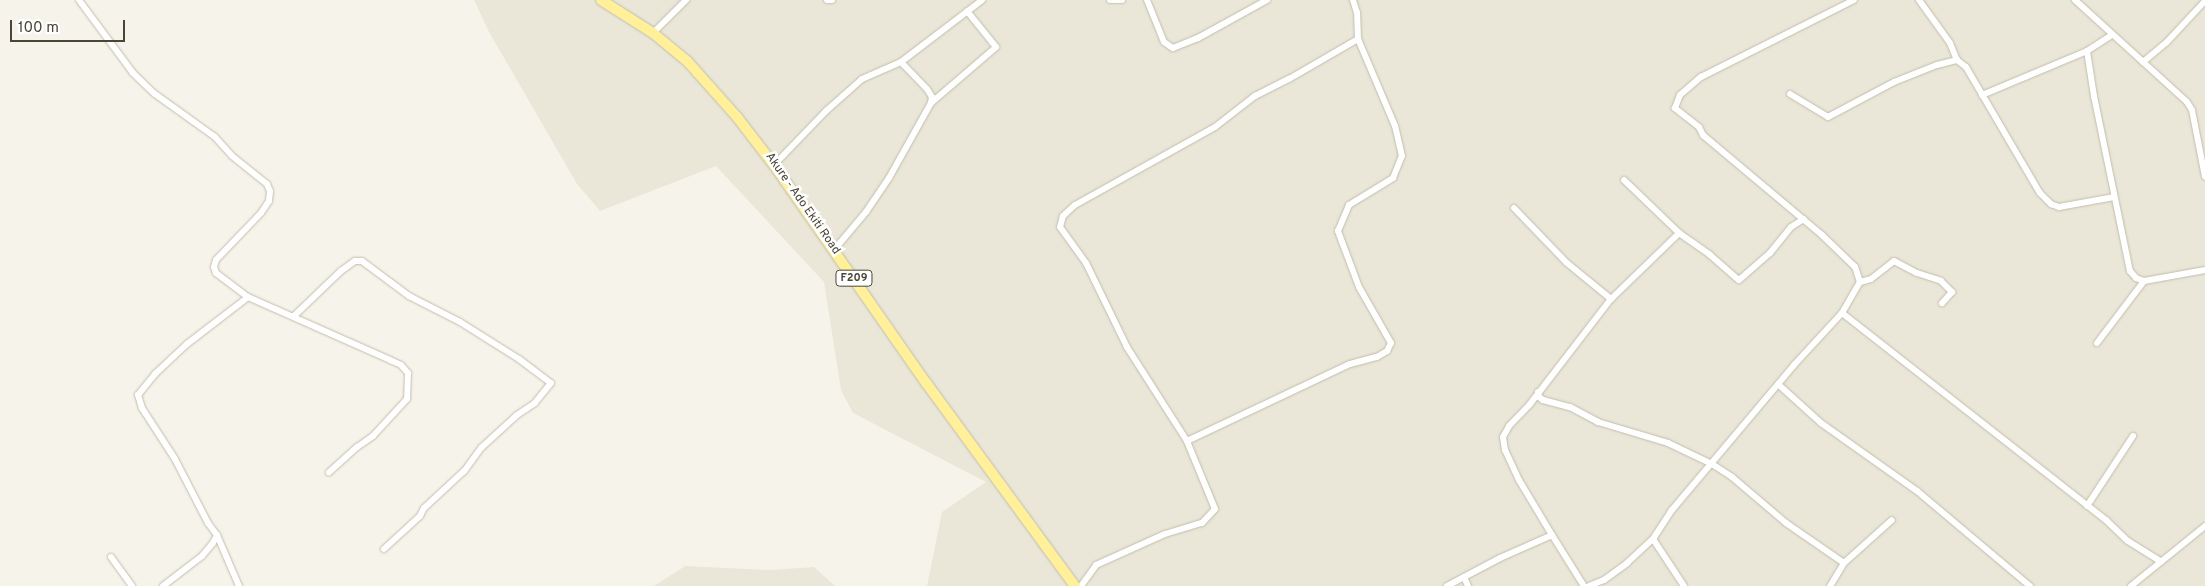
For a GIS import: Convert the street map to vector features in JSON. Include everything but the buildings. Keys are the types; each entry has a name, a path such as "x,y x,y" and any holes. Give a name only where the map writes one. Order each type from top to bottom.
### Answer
{"main road":[{"name":"Akure - Ado Ekiti Road","path":"601,0 653,33 695,69 774,164 927,384 1075,586"}],"street":[{"path":"78,0 133,73 155,94 215,137 232,156 267,184 270,191 269,201 261,213 216,260 214,267 216,273 248,297 401,365 408,373 407,399 374,436 357,447 330,472"},
{"path":"653,33 686,0"},
{"path":"827,0 832,0"},
{"path":"774,164 826,111 862,79 901,62 982,0"},
{"path":"1110,0 1122,0"},
{"path":"1147,0 1164,42 1173,48 1198,38 1267,0"},
{"path":"1187,441 1350,364 1377,357 1387,352 1391,343 1359,287 1338,231 1349,205 1393,178 1402,156 1395,126 1358,39 1357,13 1353,0"},
{"path":"1854,0 1701,76 1680,95 1675,108 1699,127 1703,135 1804,218 1855,267 1860,282"},
{"path":"1919,0 1950,43 1957,60 1966,67 2040,193 2051,204 2059,207 2114,197"},
{"path":"2143,62 2166,44 2205,1"},
{"path":"2080,2 2112,35 2181,96 2192,110 2205,177"},
{"path":"834,250 866,212 889,178 931,104 996,47 967,11"},
{"path":"1982,95 2086,51 2112,35"},
{"path":"1081,586 1096,565 1165,534 1202,523 1215,509 1187,441 1127,347 1086,263 1060,227 1062,216 1074,205 1215,127 1255,96 1289,79 1358,39"},
{"path":"2086,51 2130,271 2136,278 2144,281 2205,270"},
{"path":"1790,94 1828,117 1894,82 1937,65 1957,60"},
{"path":"901,62 928,90 932,97 931,104"},
{"path":"1624,180 1679,233 1740,280 1770,253 1791,227 1804,218"},
{"path":"1514,208 1567,263 1611,299"},
{"path":"1584,586 1518,480 1505,450 1503,437 1509,426 1521,415 1611,299 1679,233"},
{"path":"294,316 341,271 355,260 362,261 409,296 460,322 519,359 551,383 535,403 516,416 481,448 464,471 431,501 420,516 384,549"},
{"path":"1590,586 1604,580 1627,563 1653,539 1672,510 1842,313 1860,282 1871,279 1894,261 1917,273 1941,281 1952,292 1942,303"},
{"path":"2097,342 2144,281"},
{"path":"239,586 217,534 208,523 175,459 142,408 138,396 155,374 186,344 248,297"},
{"path":"1842,313 2087,506 2128,541 2161,562"},
{"path":"1779,385 1822,423 1917,491 2030,586"},
{"path":"1538,392 1539,397 1547,402 1570,407 1598,422 1668,443 1712,464 1732,477 1786,523 1844,563"},
{"path":"2087,506 2133,436"},
{"path":"1830,586 1844,563 1892,520"},
{"path":"2131,586 2205,526"},
{"path":"162,586 202,556 213,544 217,534"},
{"path":"1447,586 1552,535"},
{"path":"1653,539 1684,586"},
{"path":"111,557 132,586"},
{"path":"1464,577 1468,586"}],"shaded area":[{"path":"474,0 2205,0 2205,586 927,586 942,512 986,482 853,413 841,390 824,282 716,166 600,211 577,184 489,32"},
{"path":"685,566 770,570 814,567 835,586 654,586"}]}
